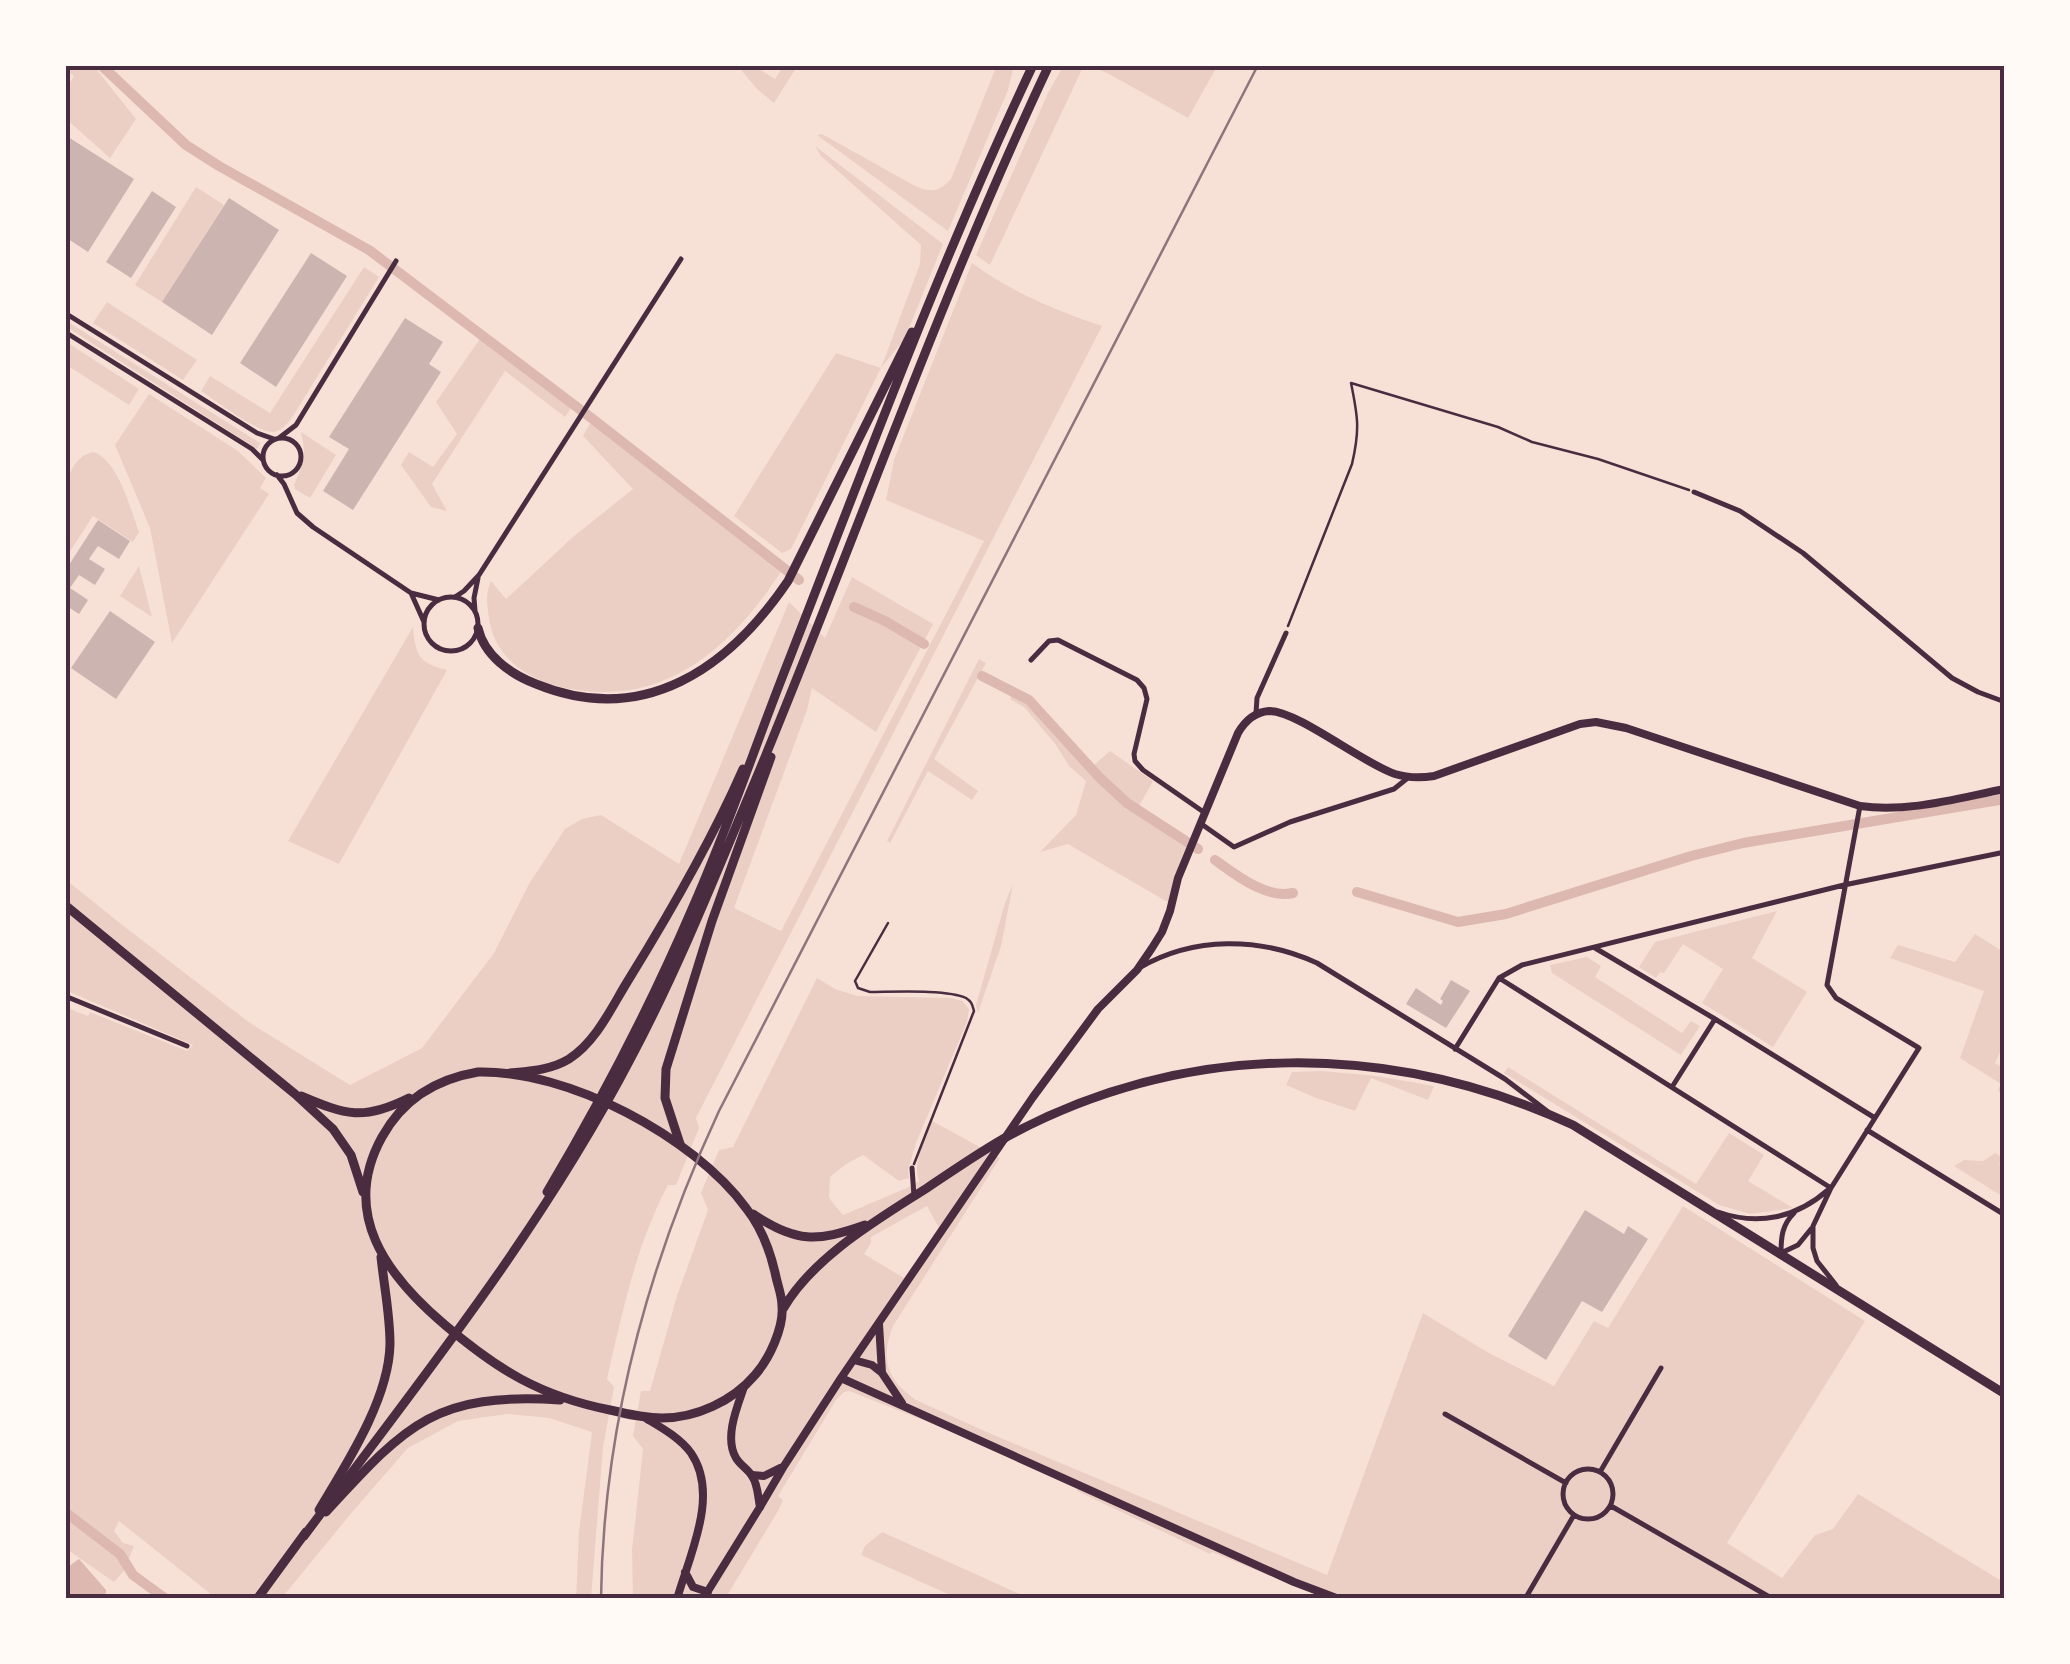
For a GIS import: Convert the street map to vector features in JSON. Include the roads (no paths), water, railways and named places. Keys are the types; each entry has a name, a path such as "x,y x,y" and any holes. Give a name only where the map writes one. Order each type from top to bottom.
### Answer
{"main road":[{"path":"474,1309 570,1153 625,1052 692,911 939,277 1033,65"},
{"path":"257,1599 474,1309 545,1207 633,1054 699,916 957,276 1049,65"},
{"path":"478,628 493,656 522,679 578,697 619,698 677,684 700,673 740,641 791,576 939,277"},
{"path":"680,1144 665,1098 666,1069 712,921 811,645"},
{"path":"296,1094 334,1109 364,1114 392,1106 463,1074 542,1070 568,1060 590,1039 676,903 726,808 778,688"},
{"path":"65,905 296,1094 333,1129 357,1168 370,1229 381,1254 428,1311 484,1358 569,1401 664,1418 722,1402 758,1372 776,1337 783,1309 815,1269 877,1220 1008,1136 1084,1103 1149,1082 1212,1068 1271,1063 1348,1064 1422,1074 1550,1114 1595,1137 2005,1394"},
{"path":"510,1073 576,1091 680,1144 749,1211 774,1228 816,1238 877,1220"},
{"path":"365,1205 366,1177 375,1149 396,1114 420,1092"},
{"path":"749,1211 774,1265 783,1309"},
{"path":"304,1536 358,1442 384,1378 390,1334 381,1254"},
{"path":"304,1536 383,1452 426,1419 479,1401 569,1401"}],"street":[{"path":"277,475 297,513 313,528 411,593 439,600 455,597 479,575 681,259"},
{"path":"263,460 265,448 296,425 396,263"},
{"path":"65,313 257,433 295,442"},
{"path":"65,332 247,446 263,460 267,470 288,475 297,468"},
{"path":"290,500 291,482 301,458 295,442 296,425"},
{"path":"1694,492 1740,512 1803,553 1952,678 2005,702"},
{"path":"411,593 429,639 444,650 453,651 470,643 478,628 474,598 479,575"},
{"path":"455,597 475,611"},
{"path":"424,622 426,612 439,600"},
{"path":"1256,714 1257,698 1286,632"},
{"path":"1030,660 1049,641 1058,640 1140,683 1147,699 1135,761 1142,770 1205,813"},
{"path":"684,1572 693,1587 705,1595 841,1378 1043,1084 1098,1009 1137,970 1162,932 1191,845 1241,728 1256,714 1270,711 1287,716 1378,766 1409,777 1434,776 1580,724 1596,722 1626,728 1859,808 1908,807 2005,789"},
{"path":"1200,823 1230,846 1237,846 1290,822 1394,789 1409,777"},
{"path":"1796,1211 1786,1221 1780,1236 1781,1253 1798,1245 1813,1226 1830,1188 1919,1048 1828,990 1826,980 1859,808"},
{"path":"1455,1049 1500,978 1522,965 1844,885 2005,852"},
{"path":"1137,970 1170,954 1206,946 1253,944 1278,948 1317,963 1534,1100 1550,1114"},
{"path":"1594,948 1874,1118"},
{"path":"1500,978 1830,1188"},
{"path":"65,996 187,1046"},
{"path":"1672,1087 1716,1019"},
{"path":"1867,1130 2005,1215"},
{"path":"912,1168 914,1196"},
{"path":"1706,1208 1739,1219 1785,1215 1818,1199 1830,1188"},
{"path":"1813,1226 1816,1261 1841,1291"},
{"path":"880,1324 882,1373"},
{"path":"854,1360 872,1365 882,1373 904,1406"},
{"path":"1600,1472 1661,1368"},
{"path":"841,1378 1339,1599"},
{"path":"744,1387 731,1442 733,1454 752,1476 760,1507"},
{"path":"1445,1414 1566,1482"},
{"path":"643,1417 684,1444 701,1474 701,1514 677,1599"},
{"path":"752,1476 774,1473 784,1466"},
{"path":"1585,1469 1600,1472 1611,1483 1611,1506 1599,1518 1574,1516 1565,1504 1566,1482 1585,1469"},
{"path":"1611,1506 1773,1599"},
{"path":"1525,1599 1574,1516"}],"waterway":[{"path":"101,65 186,145 369,250 799,580"},
{"path":"854,607 924,644"},
{"path":"982,676 1029,700 1127,803 1198,849"},
{"path":"1357,892 1458,922 1506,914 1743,843 2005,799"},
{"path":"1215,860 1262,889 1293,893"},
{"path":"65,1512 120,1554 133,1575 166,1599"}],"railway":[{"path":"601,1599 610,1472 620,1410 651,1288 693,1169 719,1111 1258,65"}]}
